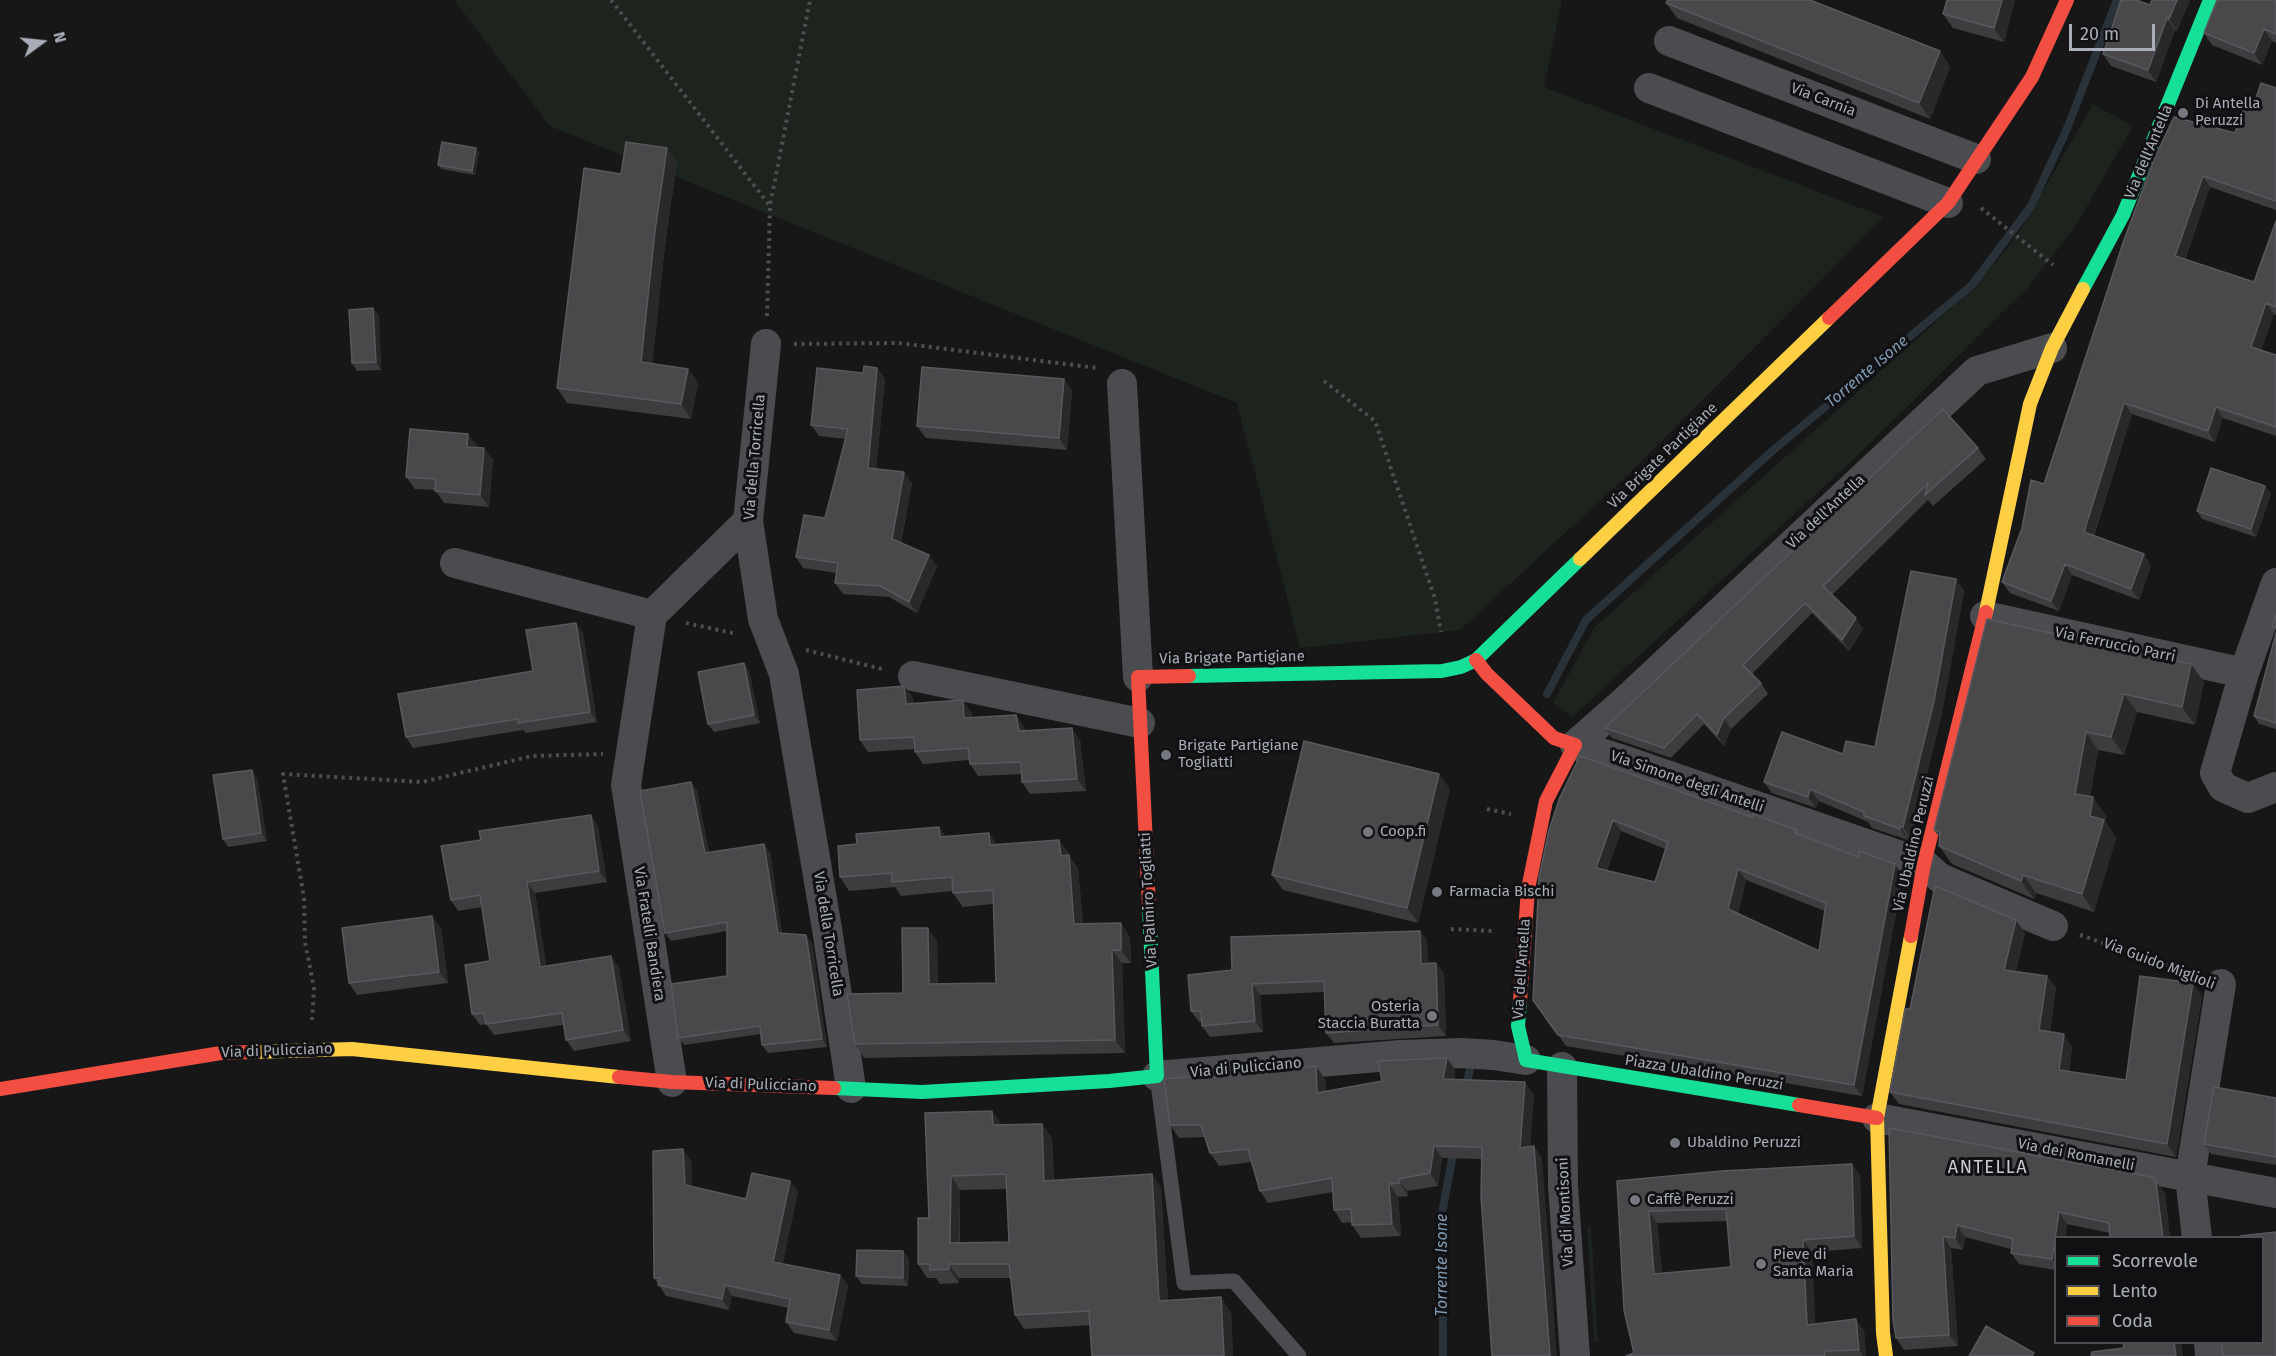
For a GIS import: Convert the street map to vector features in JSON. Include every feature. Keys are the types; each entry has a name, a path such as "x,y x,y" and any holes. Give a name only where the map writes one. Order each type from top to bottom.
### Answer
{"street":[{"name":"Via Brigate Partigiane","path":"1138,677 1442,671 1461,667 1476,660 1948,203 2032,77 2067,0"},
{"name":"Via dell'Antella","path":"1526,1060 1518,1026 1528,889 1546,801 1575,745 1625,701 1977,371 2052,348 2123,214 2210,0"},
{"name":"Via Carnia","path":"1669,41 1976,159"},
{"path":"1649,88 1948,203"},
{"name":"Via della Torricella","path":"766,344 748,521 763,619 784,674 851,1088"},
{"name":"Via Ubaldino Peruzzi","path":"1886,1356 1883,1333 1876,1118 1924,864 1985,616 2030,404 2052,348"},
{"name":"Via Palmiro Togliatti","path":"1122,384 1157,1076"},
{"path":"455,563 652,615 748,521"},
{"path":"2276,583 2244,673 2216,773 2223,787 2248,798 2276,787"},
{"name":"Via Fratelli Bandiera","path":"652,615 626,785 672,1082"},
{"name":"Via Ferruccio Parri","path":"1985,616 2244,673"},
{"name":"Via Simone degli Antelli","path":"1476,660 1487,674 1554,738 1924,864"},
{"path":"913,676 1140,723"},
{"path":"1924,864 1940,878 2053,926"},
{"name":"Via Guido Miglioli","path":"2197,1236 2190,1177 2221,984"},
{"name":"Via di Pulicciano","path":"0,1089 221,1053 310,1048 397,1053 672,1082 922,1092 1157,1076 1401,1055 1461,1053 1526,1060"},
{"name":"Piazza Ubaldino Peruzzi","path":"1526,1060 1876,1118"},
{"name":"Via di Montisoni","path":"1562,1067 1563,1186 1575,1356"},
{"name":"Via dei Romanelli","path":"1876,1118 2276,1193"}],"lane":[{"path":"1157,1076 1184,1283 1234,1281 1299,1356"}],"path":[{"path":"611,0 770,207"},
{"path":"810,0 770,207 766,344 899,343 1105,369 1122,384"},
{"path":"1981,208 2053,266"},
{"path":"1324,381 1375,421 1435,599 1442,632"},
{"path":"652,615 913,676"},
{"path":"310,1048 314,988 305,942 304,898 283,774 422,782 532,756 630,753"},
{"path":"1487,809 1510,814"},
{"name":"Via Guido Miglioli","path":"2053,926 2221,984"},
{"path":"1451,929 1525,933"}],"shaded area":[{"path":"454,0 1562,0 1544,87 1884,217 1630,473 1460,630 1300,648 1237,403 550,126"},
{"path":"2093,104 2133,126 2075,227 2027,288 1851,462 1572,717 1553,703 1594,628 1975,287 2017,236"},
{"path":"1591,1226 1598,1342 1594,1342 1587,1227"}],"building":[{"path":"1668,0 1810,0 1940,51 1919,103 1666,3"},
{"path":"1947,0 2002,0 1994,28 1943,14"},
{"path":"2121,0 2136,0 2150,5 2152,0 2177,0 2169,19 2167,18 2148,70 2103,54"},
{"path":"2217,0 2276,0 2276,34 2264,29 2254,53 2204,33"},
{"path":"2261,83 2276,88 2276,201 2203,176 2175,256 2254,282 2276,221 2276,307 2266,303 2251,347 2276,355 2276,427 2216,407 2208,431 2124,403 2084,532 2144,554 2131,589 2065,564 2051,601 2002,582 2022,528 2031,480 2044,484 2124,240 2154,159 2174,117 2235,133 2246,101 2254,104"},
{"path":"442,142 476,148 472,171 438,165"},
{"path":"626,142 667,148 655,231 641,362 688,369 681,404 557,388 584,168 621,174"},
{"path":"373,308 376,362 352,363 349,310"},
{"path":"864,366 877,368 868,468 904,472 892,539 929,555 909,602 881,586 835,583 838,563 796,557 804,515 825,518 848,429 811,425 817,368 863,373"},
{"path":"922,367 1064,379 1059,438 917,426"},
{"path":"1943,409 1978,448 1925,495 1928,483 1823,586 1856,618 1842,640 1805,603 1743,665 1761,683 1724,718 1717,735 1697,714 1664,748 1605,728"},
{"path":"410,429 468,434 467,447 484,448 480,495 435,491 436,479 406,477"},
{"path":"2211,468 2265,486 2251,529 2197,511"},
{"path":"1911,571 1956,579 1934,701 1903,827 1900,826 1900,829 1864,816 1864,812 1810,789 1808,797 1764,782 1782,732 1843,754 1846,741 1875,747"},
{"path":"2276,614 2276,628 2272,627"},
{"path":"1987,619 2191,664 2182,707 2124,694 2111,737 2086,732 2075,794 2093,797 2090,816 2104,820 2082,894 2023,875 2021,881 1939,846 1940,832 1934,830"},
{"path":"576,623 590,712 518,723 518,719 406,737 398,694 533,671 526,630"},
{"path":"2276,633 2276,723 2254,716"},
{"path":"744,663 754,715 708,724 698,672"},
{"path":"904,686 906,704 963,700 964,718 1016,715 1019,731 1072,728 1077,779 1022,782 1021,762 970,764 968,748 915,752 914,737 860,740 857,690"},
{"path":"1304,741 1439,774 1407,908 1272,875"},
{"path":"1580,756 1752,817 1753,814 1858,857 1859,851 1895,864 1854,1085 1558,1035 1533,1000 1539,877 1549,830 1560,797","holes":["1613,820 1668,842 1655,882 1596,868","1738,869 1826,903 1819,951 1728,909"]},
{"path":"252,770 261,833 223,839 213,775"},
{"path":"691,782 705,853 764,844 778,933 806,935 822,1039 762,1045 760,1026 678,1038 671,984 727,976 727,922 665,933 640,791"},
{"path":"591,815 599,871 527,882 540,967 611,956 623,1030 566,1040 562,1013 486,1024 484,1013 472,1014 465,965 490,961 480,895 451,900 441,846 481,840 479,831"},
{"path":"939,827 940,837 989,833 990,845 1059,840 1061,856 1069,855 1074,924 1121,923 1121,950 1112,950 1115,1040 855,1044 847,994 903,993 902,928 928,928 929,984 996,983 993,890 953,893 952,877 892,882 892,873 840,877 838,846 857,844 856,834"},
{"path":"1935,886 2016,920 2004,970 2047,976 2039,1030 2064,1034 2059,1070 2126,1080 2140,976 2193,983 2167,1144 1890,1092 1905,1009 1910,1009"},
{"path":"432,916 439,972 349,983 342,928"},
{"path":"1420,931 1421,964 1436,963 1438,1025 1326,1033 1324,981 1252,984 1255,1021 1202,1026 1201,1011 1191,1011 1188,975 1232,970 1231,937"},
{"path":"1447,1058 1443,1079 1525,1082 1520,1148 1534,1146 1550,1356 1492,1356 1481,1196 1482,1147 1434,1146 1430,1173 1398,1179 1400,1183 1389,1184 1392,1224 1352,1225 1351,1209 1334,1210 1332,1178 1260,1191 1248,1149 1210,1153 1201,1125 1170,1125 1164,1079 1211,1075 1212,1078 1316,1066 1317,1093 1382,1081 1378,1061"},
{"path":"2214,1087 2276,1098 2276,1157 2204,1144"},
{"path":"992,1111 993,1125 1042,1124 1044,1181 1152,1174 1159,1301 1221,1297 1224,1356 1092,1356 1089,1311 1015,1315 1009,1264 949,1264 949,1269 930,1270 930,1264 918,1264 918,1218 929,1218 925,1113","holes":["1006,1174 1009,1242 950,1243 951,1176"]},
{"path":"1889,1128 2152,1177 2156,1182 2163,1236 2110,1236 2109,1223 2059,1212 2052,1259 2011,1253 2013,1239 1957,1225 1955,1238 1943,1236 1949,1335 1896,1338 1893,1320"},
{"path":"683,1149 685,1185 746,1199 752,1173 790,1181 773,1262 840,1275 829,1330 786,1322 790,1299 725,1285 722,1299 658,1285 660,1278 654,1278 653,1151"},
{"path":"1852,1164 1854,1236 1803,1240 1807,1325 1856,1319 1859,1350 1824,1351 1825,1356 1626,1356 1634,1353 1624,1310 1617,1181 1722,1171","holes":["1726,1209 1731,1267 1654,1274 1649,1211"]},
{"path":"2276,1232 2276,1356 2223,1356 2222,1344 2264,1344 2264,1236 2240,1236"},
{"path":"857,1250 903,1251 903,1278 856,1276"},
{"path":"1986,1326 2034,1353 2032,1356 1969,1356"},
{"path":"2123,1344 2174,1344 2176,1356 2091,1356 2092,1352 2124,1348"}],"waterway":[{"name":"Torrente Isone","path":"1547,694 1586,620 1771,452 1972,285 2031,206 2066,131 2117,0"},
{"name":"Torrente Isone","path":"1465,1091 1470,1069"},
{"name":"Torrente Isone","path":"1443,1356 1442,1214 1454,1148"}],"traffic: fast":[{"path":"2083,289 2123,215 2210,0"},
{"path":"1189,676 1442,671 1461,667 1476,660 1580,559"},
{"path":"834,1088 922,1092 1157,1076 1149,907"},
{"path":"1520,1001 1518,1026 1526,1060 1799,1105"}],"traffic: slow":[{"path":"1986,612 2030,404 2052,348 2083,289"},
{"path":"1580,559 1829,318"},
{"path":"1886,1356 1883,1333 1877,1118 1911,936"},
{"path":"253,1052 352,1049 619,1077"}],"traffic: jam":[{"path":"1829,318 1948,203 2032,77 2067,0"},
{"path":"1911,936 1924,864 1986,612"},
{"path":"1476,660 1487,674 1554,738 1575,745 1546,801 1528,889 1520,1001"},
{"path":"1149,907 1138,677 1189,676"},
{"path":"0,1089 221,1053 253,1052"},
{"path":"619,1077 672,1082 834,1088"},
{"path":"1799,1105 1877,1118"}],"place":[{"name":"Di Antella Peruzzi","path":"2183,113"},
{"name":"Brigate Partigiane Togliatti","path":"1166,755"},
{"name":"Coop.fi","path":"1368,832"},
{"name":"Farmacia Bischi","path":"1437,892"},
{"name":"Osteria Staccia Buratta","path":"1432,1016"},
{"name":"Ubaldino Peruzzi","path":"1675,1143"},
{"name":"Caffè Peruzzi","path":"1635,1200"},
{"name":"Pieve di Santa Maria","path":"1761,1264"}],"district":[{"name":"ANTELLA","path":"1988,1168"}]}
